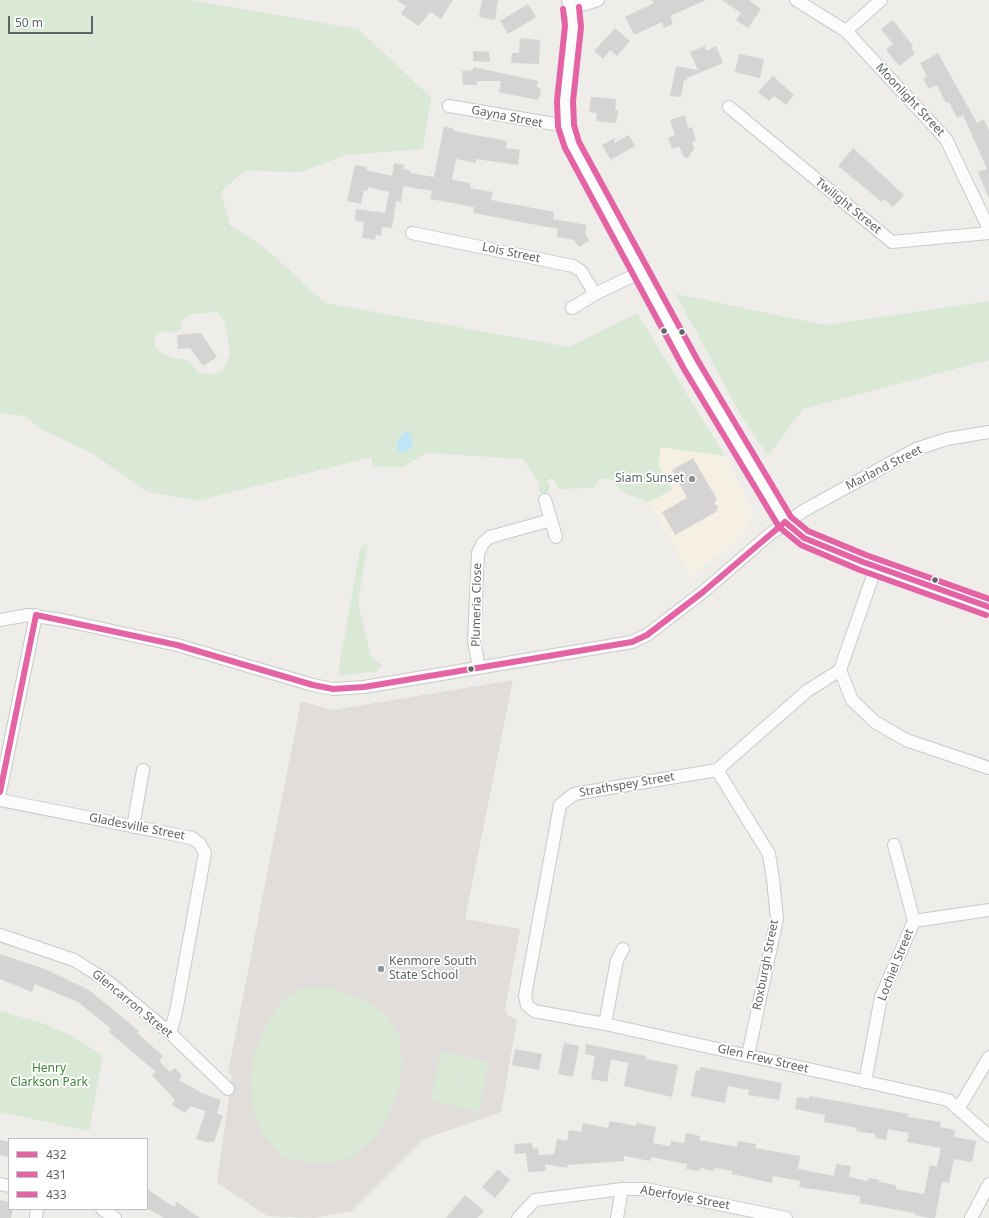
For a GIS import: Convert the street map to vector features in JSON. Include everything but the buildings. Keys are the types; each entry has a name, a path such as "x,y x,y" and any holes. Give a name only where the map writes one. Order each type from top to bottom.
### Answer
{"street":[{"path":"598,0 569,4 573,26 565,101 566,126 572,146 691,365 785,522 804,538 876,567 989,607"},
{"name":"Moonlight Street","path":"796,0 846,31 946,139 989,231"},
{"path":"846,31 881,0"},
{"name":"Gayna Street","path":"449,106 566,126"},
{"name":"Twilight Street","path":"728,107 892,242 989,231"},
{"name":"Lois Street","path":"412,233 573,266 582,271 595,294"},
{"path":"572,308 595,294 641,272"},
{"name":"Marland Street","path":"0,620 36,615 177,645 313,685 333,688 364,687 632,642 647,635 703,592 785,522 916,449 947,439 989,432"},
{"path":"545,500 556,537"},
{"name":"Plumeria Close","path":"479,668 474,641 478,553 483,543 490,537 551,520"},
{"path":"717,770 807,691 840,670 876,567"},
{"path":"0,792 36,615"},
{"path":"840,670 852,700 875,722 906,740 989,768"},
{"path":"133,826 143,770"},
{"name":"Strathspey Street","path":"527,1005 526,996 560,805 574,794 717,770"},
{"name":"Roxburgh Street","path":"717,770 769,854 773,879 777,919 748,1055"},
{"name":"Gladesville Street","path":"0,800 192,838 200,844 205,852 176,1012 170,1033"},
{"path":"894,845 914,921"},
{"name":"Lochiel Street","path":"865,1082 881,997 914,921 989,910"},
{"name":"Glencarron Street","path":"0,935 74,960 106,980 170,1033 228,1089"},
{"path":"605,1024 616,960 623,949"},
{"name":"Glen Frew Street","path":"527,1005 534,1011 605,1024 948,1100 959,1108 989,1136"},
{"path":"959,1108 989,1057"},
{"path":"971,1218 989,1184"},
{"name":"Aberfoyle Street","path":"518,1218 535,1200 622,1189 646,1188 785,1218"},
{"path":"617,1218 622,1189"},
{"path":"103,1210 115,1218"}],"shaded area":[{"path":"660,447 725,456 752,510 750,524 744,534 691,577 649,502 672,490 659,465"},
{"name":"Kenmore South State School","path":"513,680 465,919 520,929 505,1009 508,1015 517,1020 501,1112 424,1139 352,1211 313,1218 268,1216 217,1183 232,1075 228,1073 301,701 333,710"}],"green space":[{"path":"0,0 191,0 358,29 431,97 423,149 347,155 300,172 244,171 221,192 230,225 264,247 325,303 569,347 637,313 725,456 660,447 659,465 672,490 649,502 624,493 609,478 600,479 594,488 558,489 556,482 552,478 547,481 550,487 548,492 544,495 539,492 539,483 523,459 426,453 403,467 371,467 372,457 197,501 146,491 93,454 43,430 24,416 0,413","holes":["218,312 225,322 230,353 224,369 212,375 199,373 188,360 174,358 162,353 155,347 155,337 161,331 175,333 182,328 181,321 192,314"]},
{"path":"676,294 826,325 989,301 989,360 803,409 768,456 740,414"},
{"path":"368,543 358,603 371,657 383,665 377,671 342,676 338,673 360,549"},
{"path":"301,988 329,988 364,999 389,1018 400,1038 402,1061 398,1090 388,1117 373,1139 351,1158 320,1164 283,1157 262,1133 253,1107 251,1077 254,1053 267,1023 281,1002"},
{"name":"Henry Clarkson Park","path":"0,1011 39,1022 69,1034 103,1056 89,1131 0,1112"},
{"path":"441,1051 465,1056 454,1106 431,1101"},
{"path":"466,1057 489,1062 479,1112 455,1107"}],"water":[{"path":"407,430 412,436 411,438 413,444 410,449 402,453 398,451 397,448 398,440"}],"transit line":[{"name":"433","path":"579,7 581,27 573,101 574,125 579,142 698,361 791,517 808,531 866,555 989,599"},
{"name":"431","path":"563,9 565,26 557,101 558,127 565,148 684,369 779,527 801,545 860,570 986,615"},
{"name":"432","path":"785,522 804,538 863,562 989,607"},
{"name":"432","path":"36,615 177,645 313,685 333,689 364,687 632,642 647,635 703,592 785,522"},
{"name":"432","path":"0,792 36,615"}],"place":[{"name":"Siam Sunset","path":"692,479"},
{"name":"Kenmore South State School","path":"381,969"}]}
